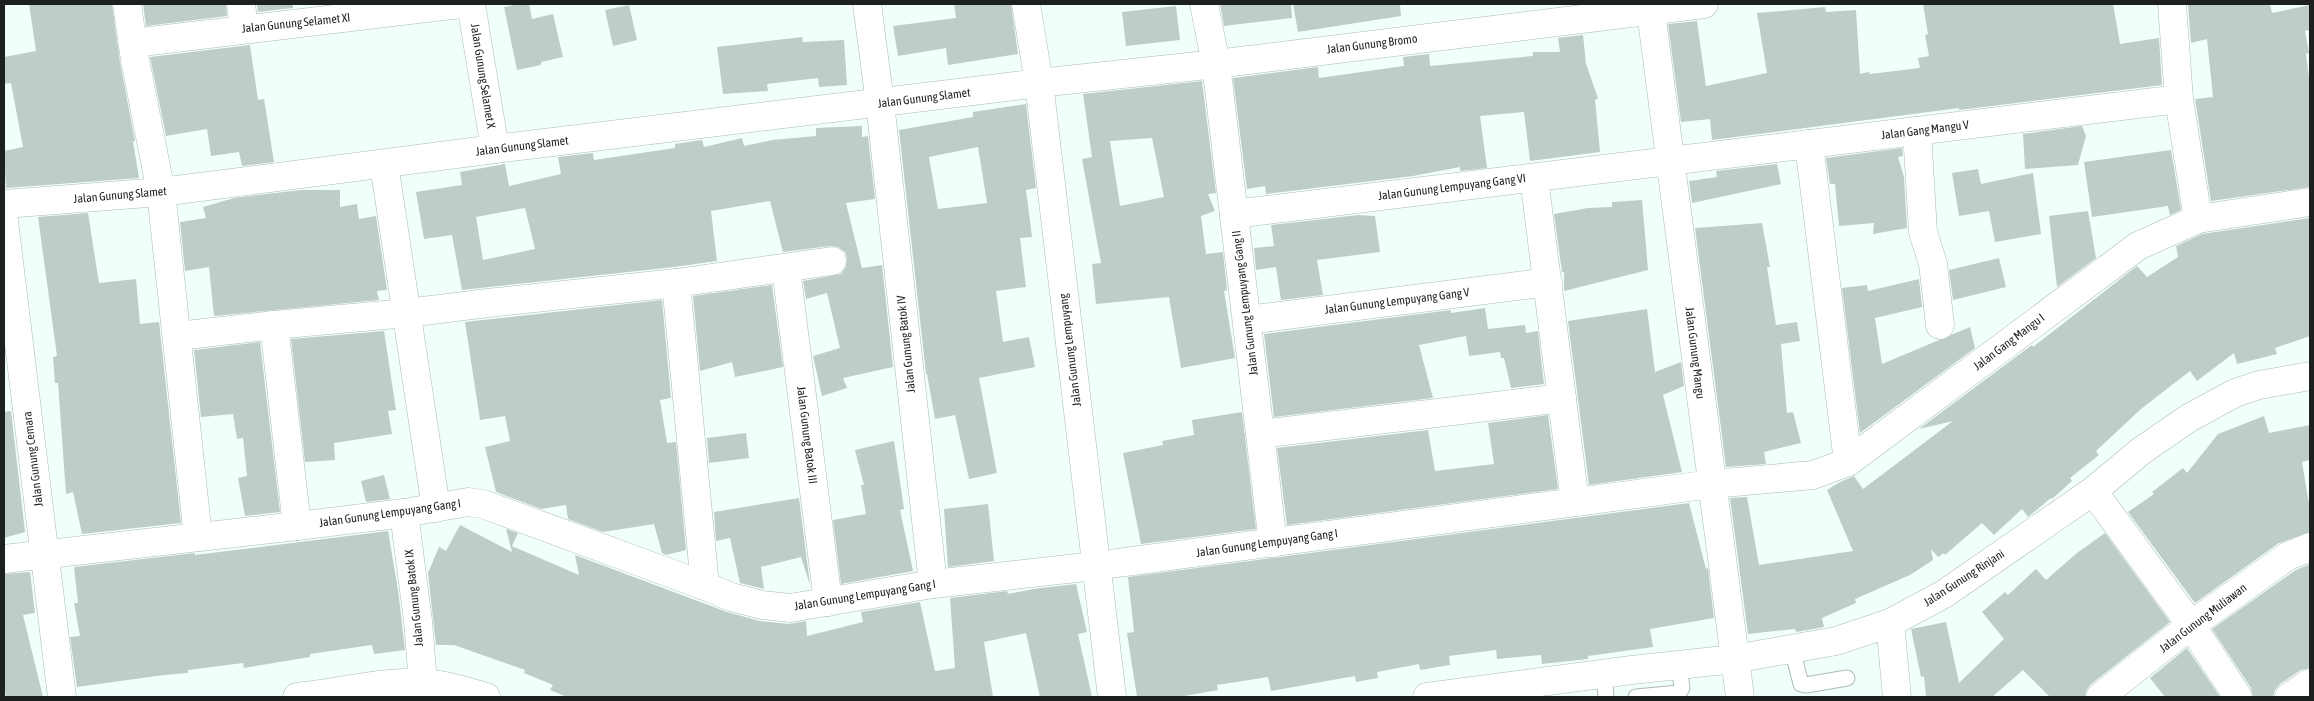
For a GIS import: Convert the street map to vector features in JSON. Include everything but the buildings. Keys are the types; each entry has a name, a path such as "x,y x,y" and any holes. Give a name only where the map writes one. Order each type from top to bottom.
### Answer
{"street":[{"path":"128,4 132,43 161,192 178,336 198,537"},
{"name":"Jalan Gunung Selamet XI","path":"132,43 242,16 460,4"},
{"name":"Jalan Gunung Selamet X","path":"471,4 495,149"},
{"name":"Jalan Gunung Batok IV","path":"866,4 880,103 933,584"},
{"name":"Jalan Gunung Lempuyang","path":"1026,4 1039,83 1112,697"},
{"name":"Jalan Gunung Lempuyang Gang II","path":"1204,4 1216,64 1273,542"},
{"name":"Jalan Gunung Bromo","path":"1039,83 1216,64 1651,6 1704,4"},
{"path":"2172,4 2179,99 2198,219"},
{"name":"Jalan Gunung Mangu","path":"1651,6 1740,697"},
{"name":"Jalan Gunung Slamet","path":"4,204 161,192 495,149 1039,83"},
{"name":"Jalan Gang Mangu V","path":"1670,162 2179,99"},
{"path":"1917,131 1923,232 1933,264 1940,324"},
{"path":"1810,144 1848,462"},
{"name":"Jalan Gunung Lempuyang Gang VI","path":"1234,214 1670,162"},
{"path":"384,164 436,508"},
{"path":"1534,178 1575,502"},
{"name":"Jalan Gang Mangu I","path":"1712,484 1813,475 1848,462 2138,246 2198,219 2310,202"},
{"name":"Jalan Gunung Cemara","path":"4,221 62,697"},
{"path":"178,336 274,325 407,314 488,302 676,283 832,261"},
{"name":"Jalan Gunung Batok III","path":"786,269 828,602"},
{"name":"Jalan Gunung Lempuyang Gang V","path":"1247,320 1548,282"},
{"path":"676,283 705,586"},
{"path":"274,325 297,526"},
{"name":"Jalan Gunung Rinjani","path":"1427,697 1605,685 1679,665 1734,659 1836,641 1890,623 1944,594 2093,491 2169,430 2228,396 2259,385 2310,376"},
{"path":"1260,434 1562,398"},
{"name":"Jalan Gunung Lempuyang Gang I","path":"4,559 404,513 468,502 483,504 731,597 762,605 790,608 933,584 1096,566 1712,484"},
{"path":"2093,491 2191,625 2238,697"},
{"name":"Jalan Gunung Batok IX","path":"404,513 418,621 423,683"},
{"name":"Jalan Gunung Muliawan","path":"2100,697 2191,625 2288,556 2310,547"},
{"path":"1890,623 1897,697"},
{"path":"302,697 395,684 423,683 457,689 486,697"},
{"path":"2289,697 2310,683"}],"lane":[{"path":"1792,649 1801,684 1806,686 1847,678"},
{"path":"1636,697 1679,693 1682,688 1679,665"}]}
